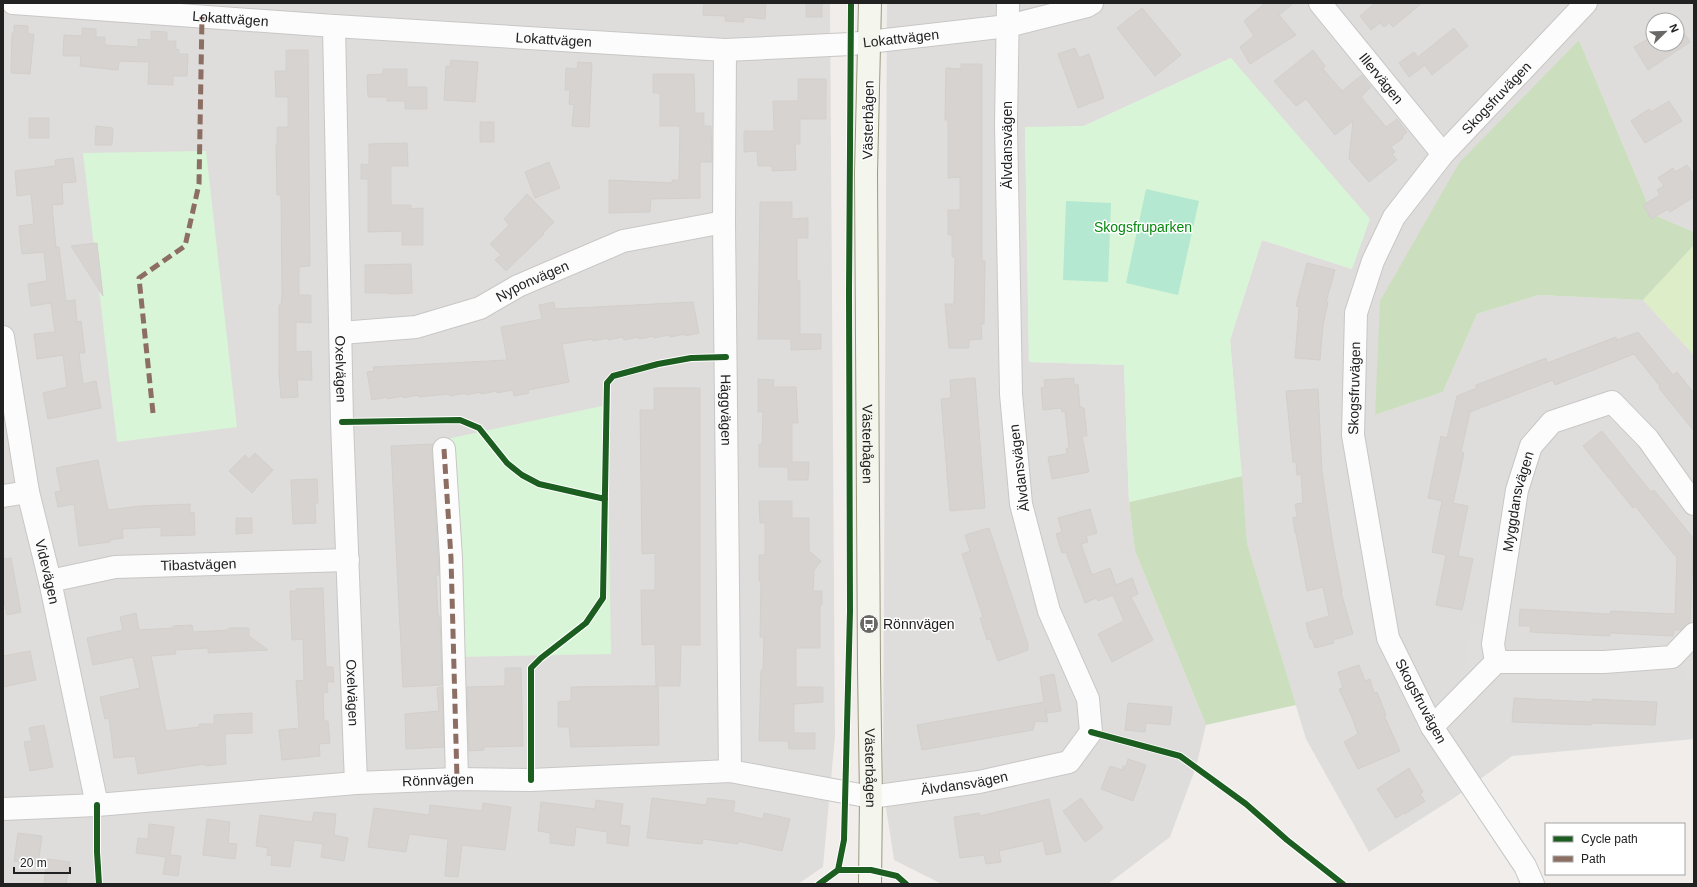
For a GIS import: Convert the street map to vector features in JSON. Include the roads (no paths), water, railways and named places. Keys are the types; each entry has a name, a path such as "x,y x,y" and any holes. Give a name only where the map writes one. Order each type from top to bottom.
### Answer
{"street":[{"name":"Lokattvägen","path":"13,3 334,26 726,50 870,43 1008,26 1087,6 1092,3"},
{"name":"Västerbågen","path":"870,3 866,181 871,798 870,884"},
{"name":"Älvdansvägen","path":"871,798 979,782 1069,762 1091,732 1088,699 1049,611 1021,504 1011,394 1006,124 1008,3"},
{"name":"Illervägen","path":"1320,3 1443,154"},
{"name":"Skogsfruvägen","path":"1533,884 1525,866 1432,727 1388,638 1353,435 1356,313 1373,262 1394,217 1443,154 1580,5"},
{"name":"Oxelvägen","path":"334,26 342,422 356,783"},
{"name":"Häggvägen","path":"726,50 724,222 730,771"},
{"name":"Nyponvägen","path":"341,334 416,327 480,308 518,286 623,241 724,222"},
{"name":"Videvägen","path":"3,337 28,492 50,580 97,805"},
{"name":"Myggdansvägen","path":"1496,662 1493,644 1517,490 1531,446 1552,422 1612,402 1648,439 1694,504"},
{"path":"444,448 451,558 457,779"},
{"path":"3,496 28,492"},
{"name":"Tibastvägen","path":"50,580 116,567 348,560"},
{"path":"1432,727 1496,662 1604,662 1672,657 1694,634"},
{"name":"Rönnvägen","path":"3,809 97,805 356,783 457,779 531,780 730,771 871,798"}],"place":[{"name":"Rönnvägen","path":"869,624"}],"park label":[{"name":"Skogsfruparken","path":"1143,227"}]}
